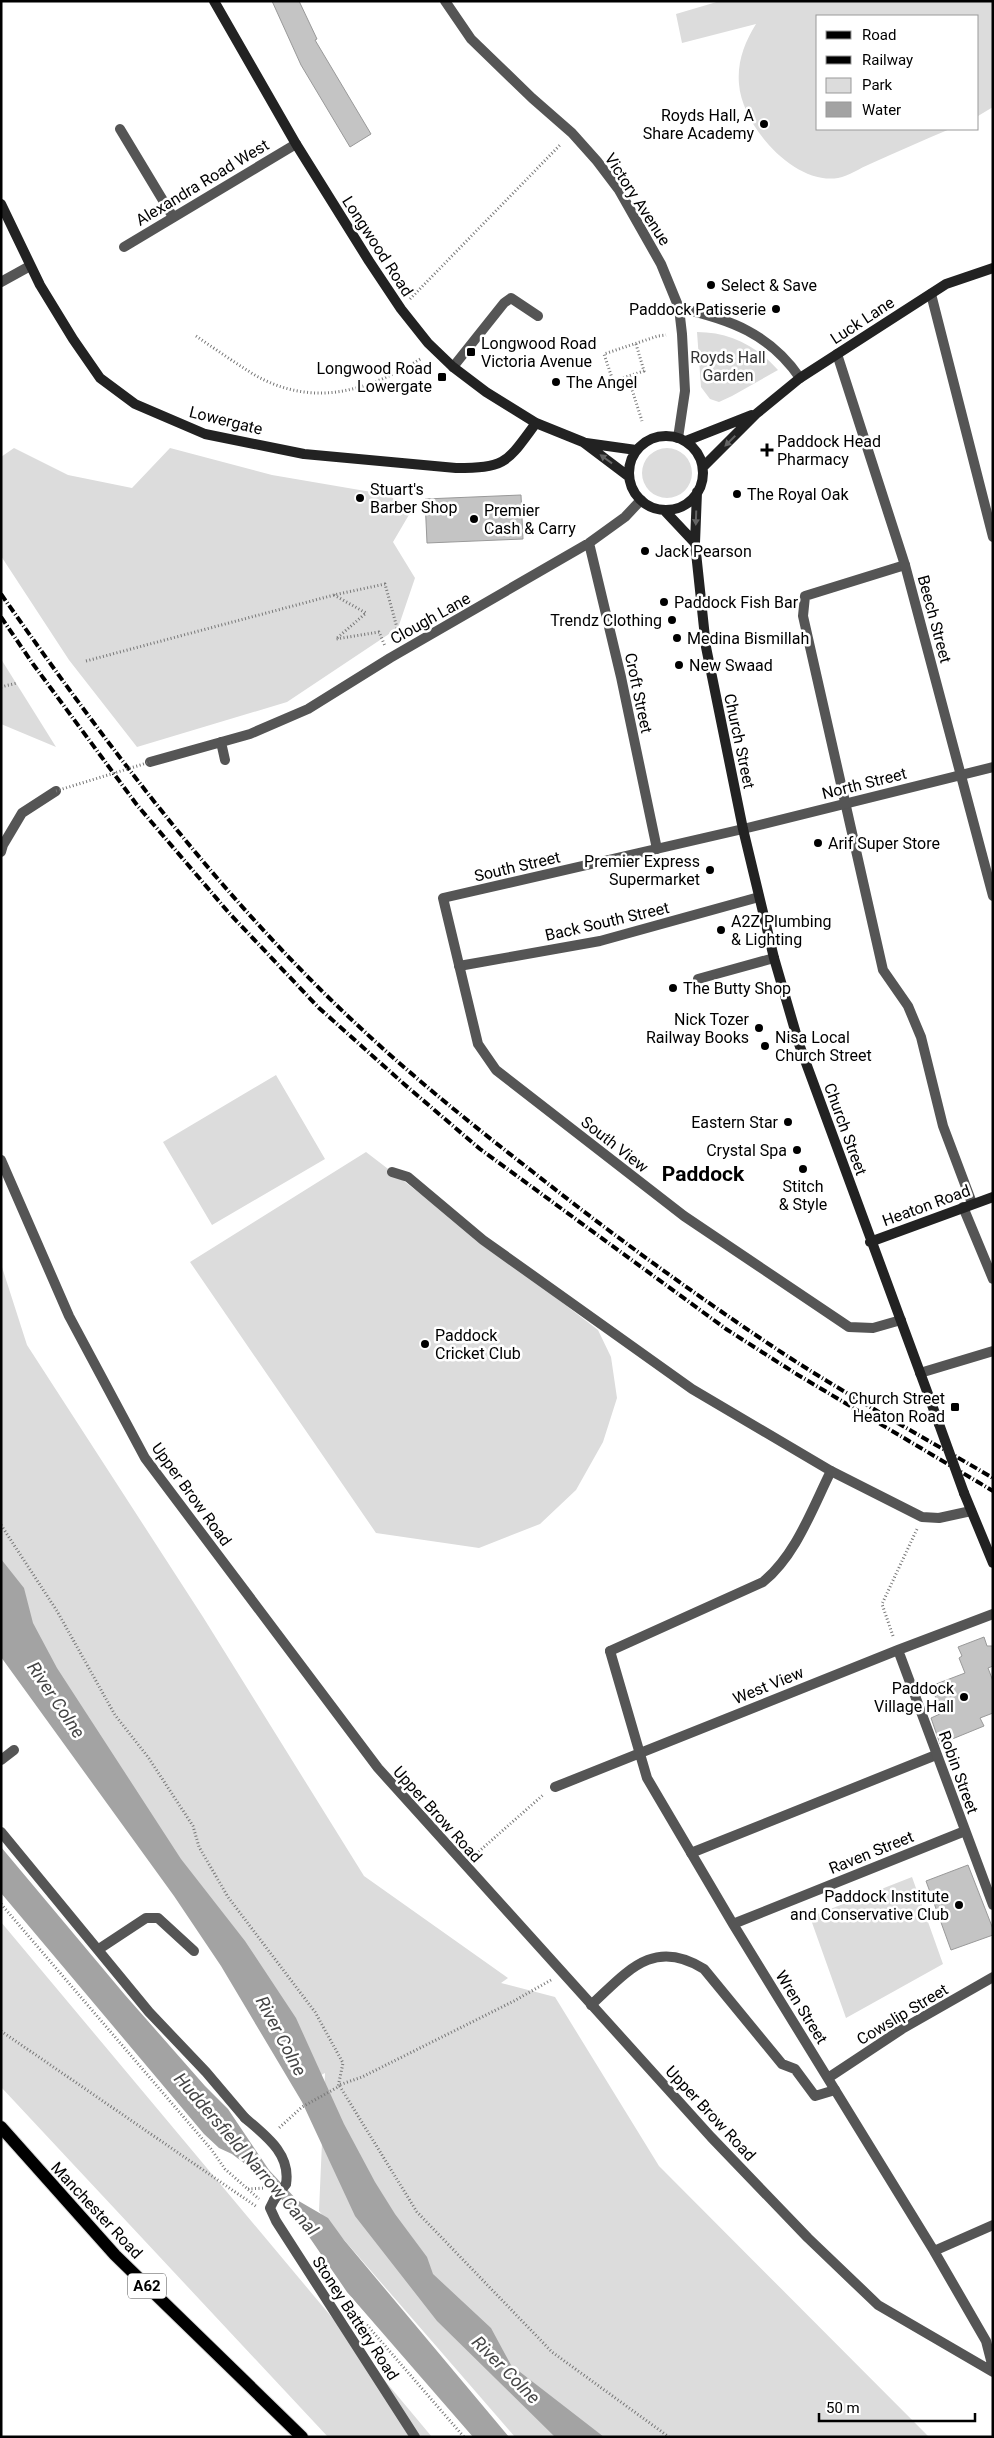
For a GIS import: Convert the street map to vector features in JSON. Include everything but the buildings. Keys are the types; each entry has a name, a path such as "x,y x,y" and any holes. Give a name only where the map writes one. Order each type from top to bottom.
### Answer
{"main road":[{"name":"Manchester Road","path":"1,2127 115,2254 302,2437"}],"street":[{"name":"Longwood Road","path":"214,1 296,144 369,262 401,309 435,350 453,368 486,392 536,423 583,442 636,450"},
{"name":"Victory Avenue","path":"445,1 471,39 532,98 572,133 602,168 641,226 661,264 679,308 685,392 682,439"},
{"path":"120,129 173,217"},
{"name":"Alexandra Road West","path":"124,247 296,144"},
{"name":"Lowergate","path":"1,204 30,266 73,339 100,378 135,404 205,434 312,455 423,467 479,468 508,460 536,423"},
{"path":"1,282 30,266"},
{"name":"Luck Lane","path":"703,467 756,414 800,378 946,284 993,268"},
{"path":"931,294 993,537"},
{"path":"453,368 504,303 511,298 538,316"},
{"path":"679,308 715,316 754,333 774,347 789,362 800,378"},
{"name":"Beech Street","path":"837,354 905,566 993,896"},
{"name":"Luck Lane","path":"682,439 756,414"},
{"path":"664,510 674,509 686,504 697,492 702,480 703,467 693,448 682,439 671,435 652,438 636,450 630,462 628,476 630,485 641,500 664,510 695,543"},
{"name":"Longwood Road","path":"583,442 628,476"},
{"name":"Church Street","path":"697,492 695,543 706,647 743,829 774,958 799,1044 870,1242 901,1320 964,1493 993,1563"},
{"name":"Clough Lane","path":"150,762 280,723 308,709 390,658 589,543 625,517 641,500"},
{"name":"Croft Street","path":"589,543 621,678 657,849"},
{"path":"905,566 805,596 803,616 883,970 908,1006 921,1038 943,1126 993,1279"},
{"path":"221,742 225,760"},
{"name":"North Street","path":"743,829 993,767"},
{"path":"1,852 2,844 22,813 56,792"},
{"name":"South Street","path":"443,898 743,829"},
{"name":"Back South Street","path":"460,966 600,941 759,897"},
{"name":"South View","path":"443,898 478,1044 496,1070 684,1216 848,1326 872,1328 901,1320"},
{"path":"698,979 774,958"},
{"name":"Upper Brow Road","path":"1,1160 69,1316 145,1458 378,1768 591,2005 808,2238 878,2306 993,2372"},
{"path":"392,1172 408,1176 484,1240 692,1389 831,1471 922,1517 939,1518 971,1511"},
{"name":"Heaton Road","path":"870,1242 993,1197"},
{"path":"920,1373 993,1351"},
{"name":"Wren Street","path":"831,1471 791,1550 777,1570 763,1582 610,1651 648,1778 733,1924 934,2251 986,2341 993,2368"},
{"name":"West View","path":"552,1788 993,1614"},
{"name":"Robin Street","path":"898,1650 993,1906"},
{"path":"1,1760 14,1750"},
{"path":"691,1853 936,1755"},
{"name":"Raven Street","path":"733,1924 965,1831"},
{"path":"1,1832 149,2012 206,2072 245,2118 268,2138 281,2154 288,2170 286,2184 272,2201"},
{"path":"99,1949 146,1918 158,1918 194,1950"},
{"path":"591,2005 636,1964 650,1957 670,1956 689,1960 704,1969 782,2064 795,2069 815,2096 835,2090"},
{"name":"Cowslip Street","path":"828,2078 902,2029 993,1977"},
{"name":"Stoney Battery Road","path":"272,2201 415,2437"},
{"path":"934,2251 993,2226"}],"path":[{"path":"401,309 572,133"},
{"path":"636,344 644,371 613,381 604,354 658,336 682,334"},
{"path":"196,336 255,375 290,390 319,394 344,392 370,386 435,350"},
{"path":"628,376 642,421"},
{"path":"86,661 334,595 385,584 404,650"},
{"path":"334,595 366,613 336,639 378,632 390,658"},
{"path":"1,687 17,683"},
{"path":"56,792 150,762"},
{"path":"898,1650 882,1604 922,1517"},
{"path":"1,1525 57,1612 115,1715 148,1758 193,1826 199,1847 228,1897 315,2012 343,2063 339,2086 417,2212 552,2352 669,2437"},
{"path":"477,1852 552,1788"},
{"path":"1,1904 204,2141 225,2169 248,2189 266,2188 272,2201 254,2206 1,2031"},
{"path":"268,2138 302,2107 339,2086 362,2077 514,2002 550,1980"},
{"path":"352,2308 464,2437"}],"green space":[{"path":"720,1 993,1 993,107 979,115 979,15 816,15 816,130 948,130 850,174 838,178 821,178 804,172 788,162 773,149 760,134 742,100 739,84 739,67 745,45 756,24 682,43 676,14"},
{"name":"Royds Hall Garden","path":"697,332 720,335 742,342 770,361 778,370 719,402 710,399 701,387"},
{"path":"14,448 68,475 132,488 170,448 272,475 389,495 410,513 393,542 415,578 398,628 287,702 137,747 69,660 1,556 1,457"},
{"path":"667,448 676,450 687,459 692,473 690,482 681,493 667,498 658,496 647,487 642,473 644,464 653,453"},
{"path":"1,659 56,747 1,724"},
{"path":"276,1075 325,1159 212,1225 163,1142"},
{"name":"Paddock Cricket Club","path":"366,1152 598,1330 611,1357 617,1398 603,1442 576,1490 540,1524 479,1548 376,1533 190,1262"},
{"path":"1,1264 27,1345 203,1617 364,1876 508,1978 501,1983 555,1997 659,2166 929,2437 515,2437 319,2211 325,2073 317,2077 1,1609"},
{"path":"912,1877 943,1964 846,2018 810,1917"},
{"path":"1,1922 432,2437 328,2437 1,2087"}],"water":[{"name":"River Colne","path":"1,1559 24,1588 33,1623 57,1668 181,1859 245,1941 296,2018 344,2124 375,2182 395,2214 427,2257 433,2274 491,2328 511,2365 604,2437 555,2437 437,2321 355,2216 302,2102 221,1966 174,1896 1,1657"},
{"name":"Huddersfield Narrow Canal","path":"1,1847 125,1995 205,2086 228,2109 269,2170 297,2200 328,2218 344,2240 509,2437 473,2437 347,2292 290,2209 261,2176 232,2154 219,2148 204,2134 1,1893"}],"railway":[{"path":"1,594 123,762 210,870 303,972 396,1060 464,1117 564,1196 625,1243 720,1311 836,1386 993,1478"},
{"path":"1,617 33,664 137,805 229,913 319,1008 404,1084 480,1149 726,1329 798,1375 993,1491"}],"place":[{"name":"Royds Hall, A Share Academy","path":"764,124"},
{"name":"Select & Save","path":"711,285"},
{"name":"Paddock Patisserie","path":"776,309"},
{"name":"Longwood Road Victoria Avenue","path":"471,352"},
{"name":"Longwood Road Lowergate","path":"442,377"},
{"name":"The Angel","path":"556,382"},
{"name":"Paddock Head Pharmacy","path":"767,450"},
{"name":"The Royal Oak","path":"737,494"},
{"name":"Stuart's Barber Shop","path":"360,498"},
{"name":"Premier Cash & Carry","path":"474,519"},
{"name":"Jack Pearson","path":"645,551"},
{"name":"Paddock Fish Bar","path":"664,602"},
{"name":"Trendz Clothing","path":"672,620"},
{"name":"Medina Bismillah","path":"677,638"},
{"name":"New Swaad","path":"679,665"},
{"name":"Arif Super Store","path":"818,843"},
{"name":"Premier Express Supermarket","path":"710,870"},
{"name":"A2Z Plumbing & Lighting","path":"721,930"},
{"name":"The Butty Shop","path":"673,988"},
{"name":"Nick Tozer Railway Books","path":"759,1028"},
{"name":"Nisa Local Church Street","path":"765,1046"},
{"name":"Eastern Star","path":"788,1122"},
{"name":"Crystal Spa","path":"797,1150"},
{"name":"Stitch & Style","path":"803,1169"},
{"name":"Paddock Cricket Club","path":"425,1344"},
{"name":"Church Street Heaton Road","path":"955,1407"},
{"name":"Paddock Village Hall","path":"964,1697"},
{"name":"Paddock Institute and Conservative Club","path":"959,1905"}],"district":[{"name":"Paddock","path":"703,1174"}]}
